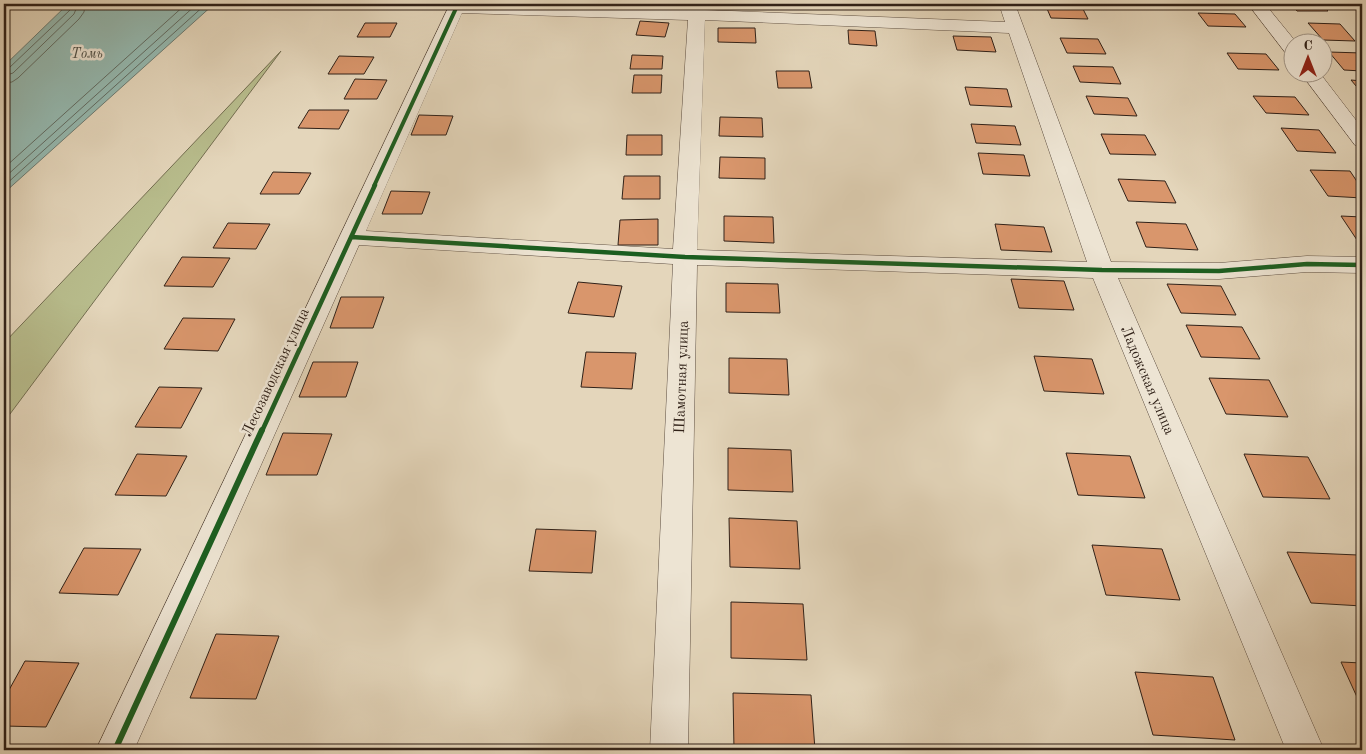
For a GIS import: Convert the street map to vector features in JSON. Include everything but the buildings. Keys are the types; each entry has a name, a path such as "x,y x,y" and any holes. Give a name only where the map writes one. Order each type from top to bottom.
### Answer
{"street":[{"path":"1256,4 1284,39"},
{"path":"457,6 1010,16"},
{"name":"Лесозаводская улица","path":"115,750 457,6"},
{"name":"Шамотная улица","path":"669,750 685,258 696,9"},
{"name":"Ладожская улица","path":"1010,16 1102,270 1305,750"},
{"path":"1317,82 1362,141"},
{"path":"351,237 685,258 1102,270 1219,271 1307,264 1362,265"}],"green space":[{"path":"281,51 4,422 4,343"}],"water":[{"name":"Томь","path":"68,4 214,4 4,193 4,66"}],"cycle path":[{"path":"115,750 458,4"},
{"path":"351,237 685,257 1102,270 1219,271 1307,264 1362,265"}]}
